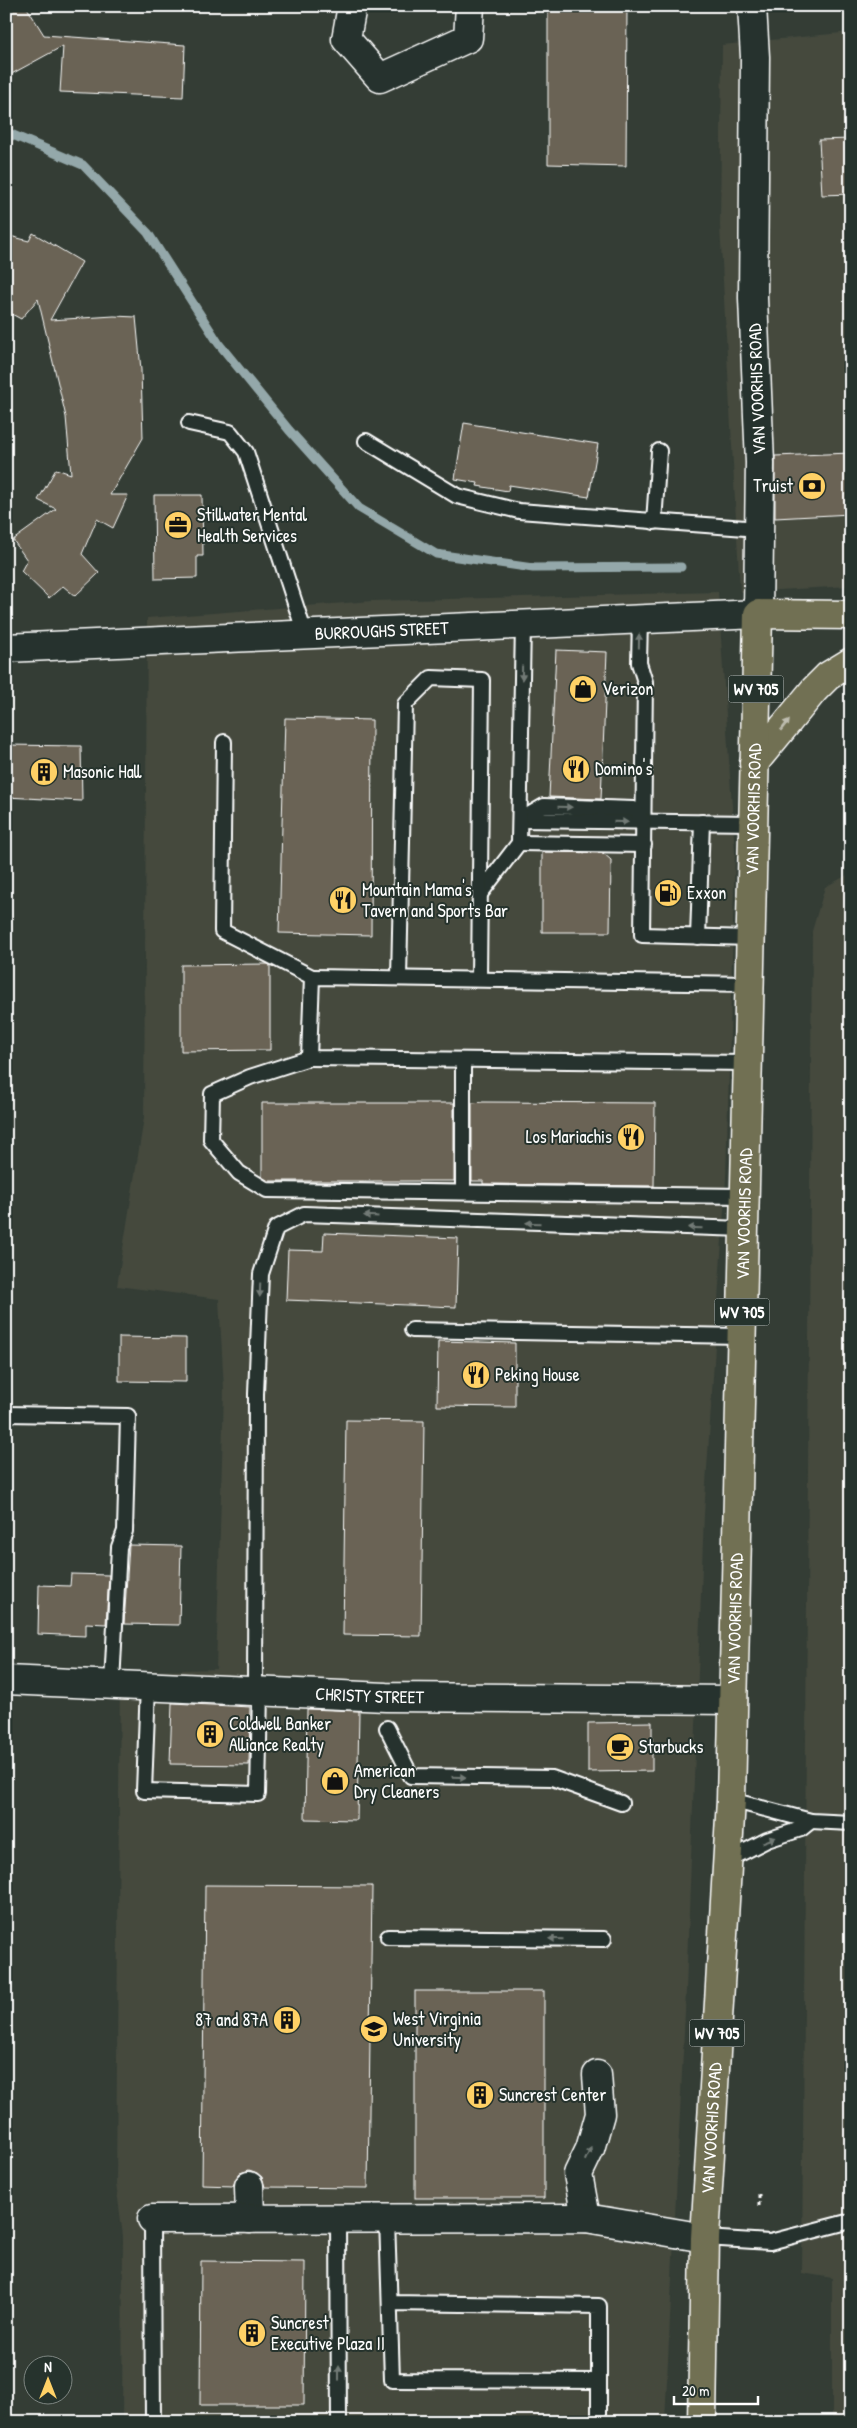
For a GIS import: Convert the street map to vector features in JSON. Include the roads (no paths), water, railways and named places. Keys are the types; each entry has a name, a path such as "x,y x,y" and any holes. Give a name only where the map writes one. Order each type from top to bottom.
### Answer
{"main road":[{"path":"758,614 851,615"},
{"name":"VAN VOORHIS ROAD","path":"702,2422 705,2238 731,1800 758,614"},
{"path":"754,764 814,690 828,676 851,662"}],"street":[{"path":"352,6 346,39 380,78 468,38 470,6"},
{"name":"VAN VOORHIS ROAD","path":"752,6 755,57 753,298 760,464 758,614"},
{"name":"BURROUGHS STREET","path":"6,648 758,614"},
{"name":"CHRISTY STREET","path":"6,1680 386,1696 733,1700"},
{"path":"586,2218 578,2174 590,2149 600,2114 597,2075"},
{"path":"249,2186 250,2219"},
{"path":"152,2218 586,2218 705,2238"}],"lane":[{"path":"190,423 230,432 246,452 305,634"},
{"path":"366,441 457,496 486,505 519,511 759,529"},
{"path":"654,522 659,451"},
{"path":"640,619 639,663 645,682 642,935 750,938"},
{"path":"480,894 519,843 523,624"},
{"path":"399,978 405,704 431,678 482,680 479,980"},
{"path":"224,742 222,931 312,977 750,984"},
{"path":"520,820 544,806 634,809 644,822"},
{"path":"644,822 753,823"},
{"path":"698,937 702,822"},
{"path":"519,843 644,845"},
{"path":"309,1058 312,977"},
{"path":"745,1196 267,1190 239,1173 211,1140 212,1094 250,1077 309,1058 748,1064"},
{"path":"463,1060 463,1192"},
{"path":"148,1685 144,1791 258,1794 256,1394 261,1274 276,1228 304,1214 744,1229"},
{"path":"412,1330 742,1336"},
{"path":"6,1414 128,1416 125,1531 119,1547 112,1684"},
{"path":"387,1728 411,1776 552,1778 621,1803"},
{"path":"731,1800 811,1821 851,1823"},
{"path":"728,1860 767,1840 801,1829 811,1821"},
{"path":"388,1937 604,1939"},
{"path":"152,2218 154,2422"},
{"path":"338,2218 339,2422"},
{"path":"387,2218 392,2380 599,2381"},
{"path":"705,2238 770,2242 851,2221"},
{"path":"390,2304 599,2306 599,2422"}],"waterway":[{"path":"6,132 83,165 148,233 219,344 289,430 359,508 436,554 533,568 681,567"}],"place":[{"name":"Truist","path":"812,486"},
{"name":"Stillwater Mental Health Services","path":"178,525"},
{"name":"Verizon","path":"583,689"},
{"name":"Domino's","path":"576,769"},
{"name":"Masonic Hall","path":"44,772"},
{"name":"Exxon","path":"668,893"},
{"name":"Mountain Mama's Tavern and Sports Bar","path":"343,900"},
{"name":"Los Mariachis","path":"631,1137"},
{"name":"Peking House","path":"476,1375"},
{"name":"Coldwell Banker Alliance Realty","path":"210,1734"},
{"name":"Starbucks","path":"620,1747"},
{"name":"American Dry Cleaners","path":"335,1781"},
{"name":"87 and 87A","path":"287,2020"},
{"name":"West Virginia University","path":"374,2029"},
{"name":"Suncrest Center","path":"480,2095"},
{"name":"Suncrest Executive Plaza II","path":"252,2333"}]}
